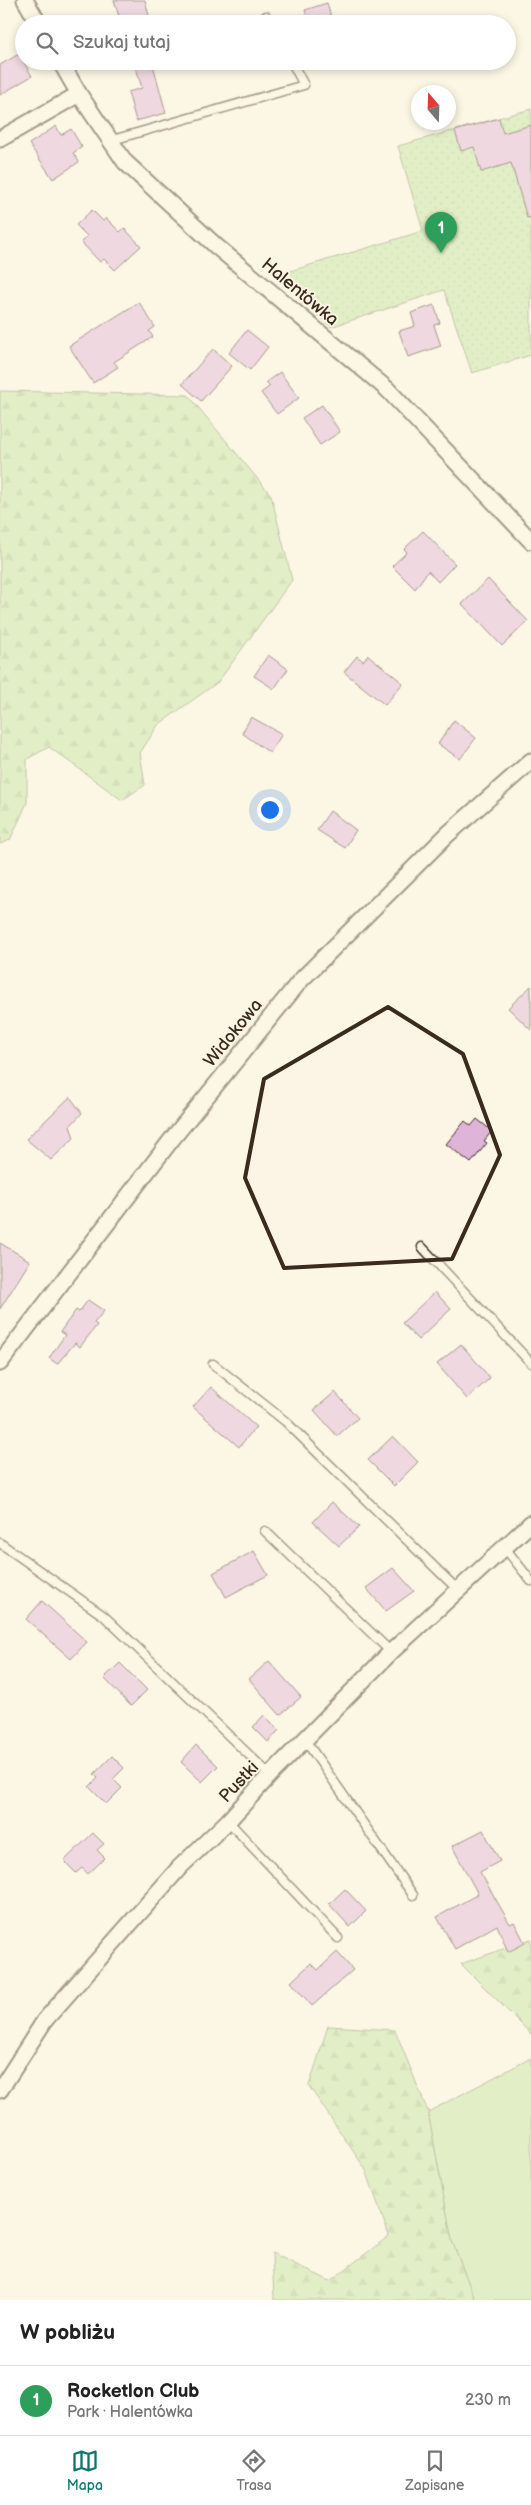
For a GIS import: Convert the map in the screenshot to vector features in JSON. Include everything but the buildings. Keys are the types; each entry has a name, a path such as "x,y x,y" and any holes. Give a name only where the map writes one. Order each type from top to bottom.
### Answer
{"street":[{"path":"25,0 34,15"},
{"name":"Halentówka","path":"65,70 109,142 125,162 216,246 387,389 531,541"},
{"path":"0,139 78,94"},
{"name":"Widokowa","path":"0,1363 172,1139 300,981 448,834 531,761"},
{"name":"Pustki","path":"0,2090 45,2020 180,1867 228,1822 270,1775 391,1652 531,1523"}],"lane":[{"path":"109,142 304,85 296,70"},
{"path":"422,1247 531,1364"},
{"path":"213,1364 285,1421 458,1590"},
{"path":"265,1531 391,1652"},
{"path":"0,1543 104,1616 270,1775"},
{"path":"505,1548 531,1581"},
{"path":"305,1740 413,1895"},
{"path":"228,1822 338,1938"}],"highlighted area":[{"path":"388,1007 463,1054 500,1155 452,1259 284,1268 245,1178 264,1079"}],"green space":[{"path":"531,109 531,355 472,373 444,290 331,327 277,275 423,231 398,146"},
{"path":"0,391 188,395 271,495 292,580 218,682 158,725 140,753 145,785 122,800 49,747 27,759 27,803 10,840 0,844"},
{"path":"531,1939 531,2034 461,1964"},
{"path":"328,2026 395,2030 428,2112 452,2241 475,2300 274,2300 272,2253 330,2281 389,2236 366,2170 309,2086"},
{"path":"531,2058 531,2300 475,2300 452,2241 428,2112"}],"place":[{"name":"Rocketlon Club","path":"441,253"}]}
